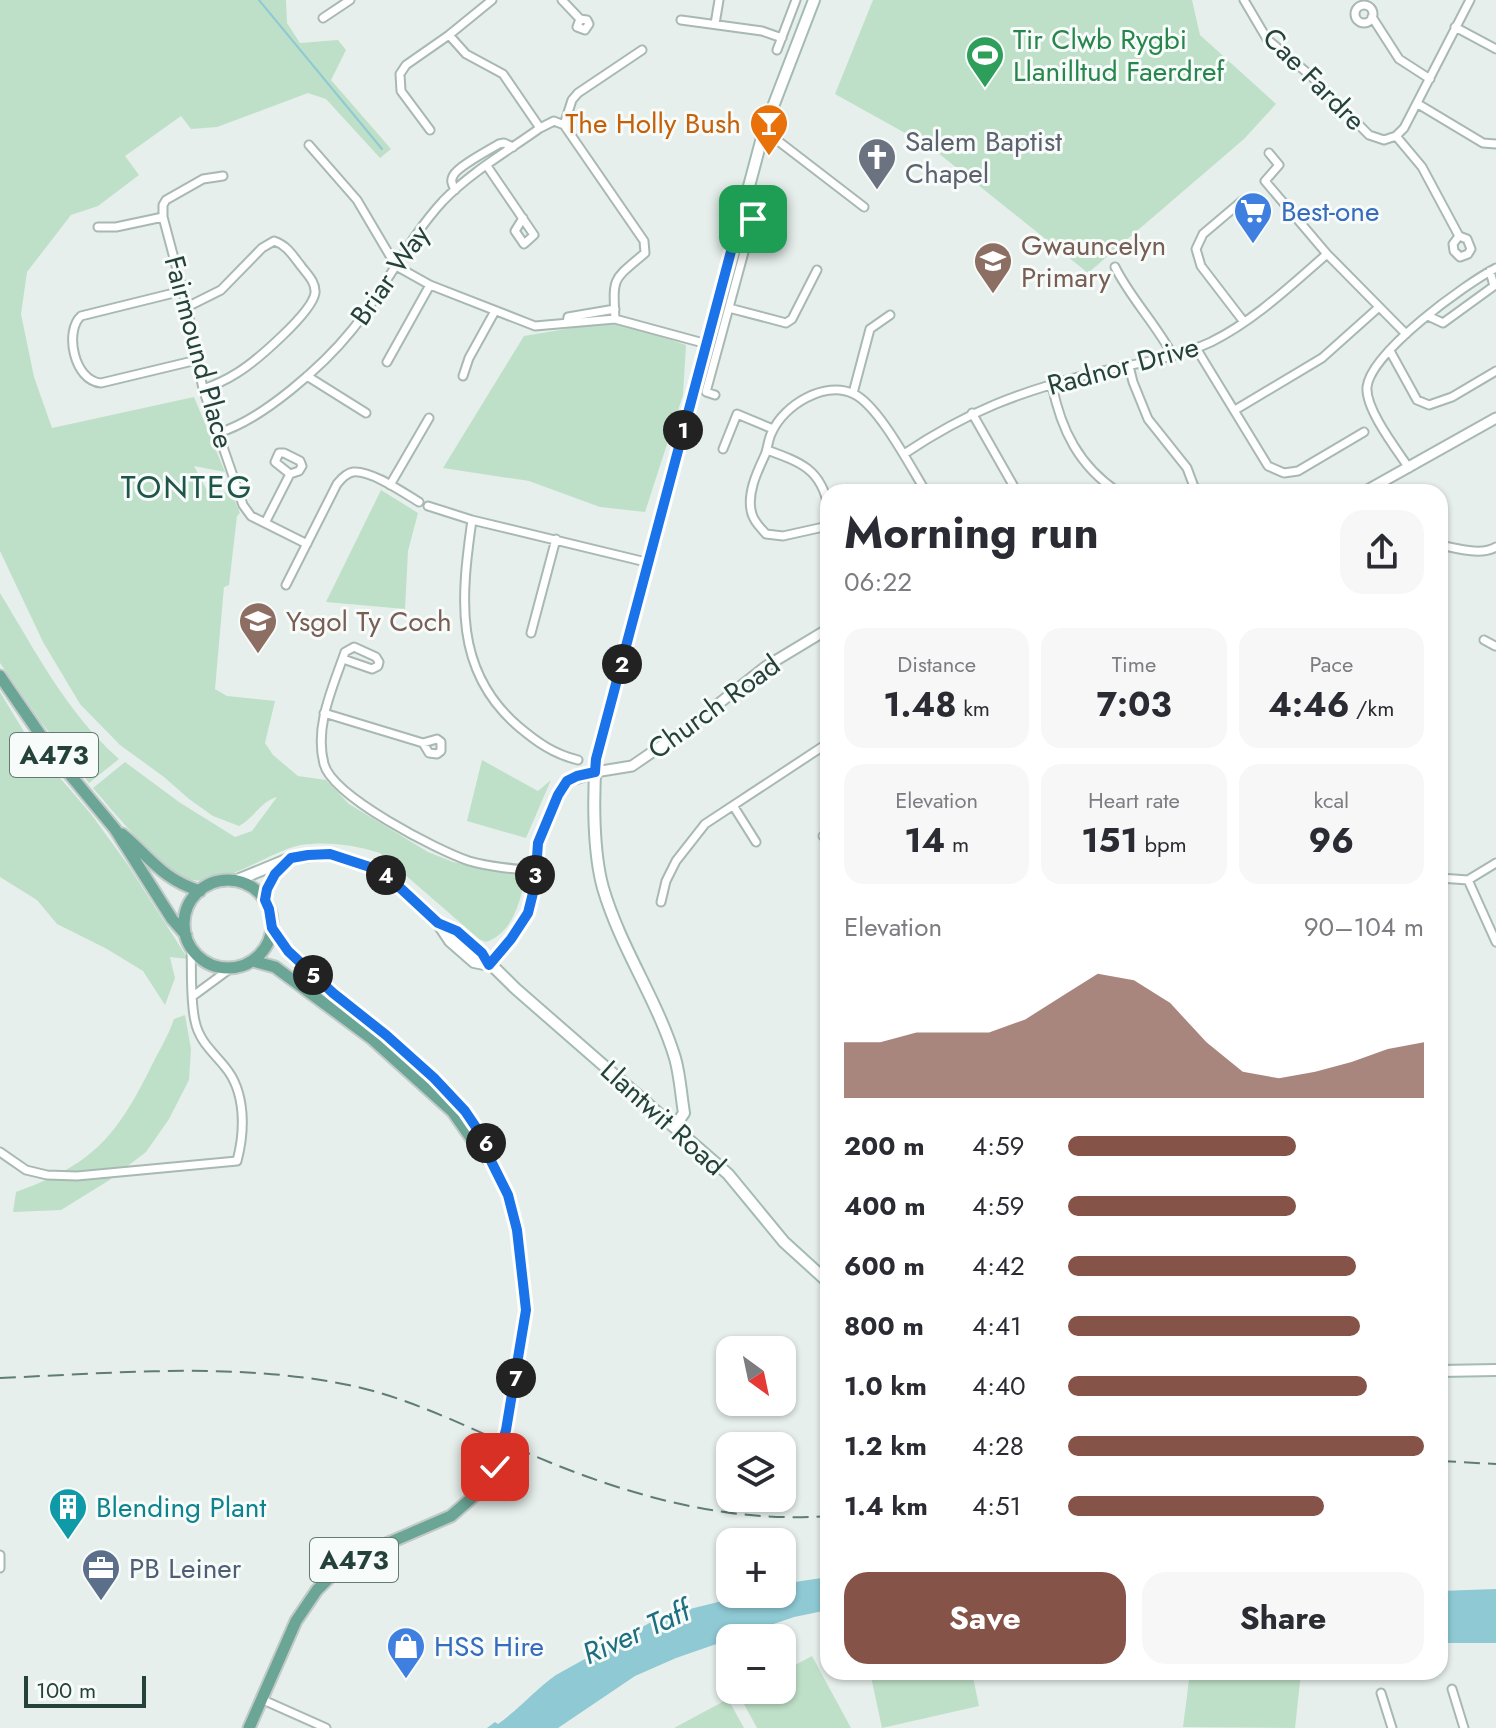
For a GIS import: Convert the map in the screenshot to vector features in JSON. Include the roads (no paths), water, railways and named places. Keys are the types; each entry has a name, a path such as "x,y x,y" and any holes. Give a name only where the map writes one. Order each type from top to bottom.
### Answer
{"main road":[{"path":"675,1126 684,1113 676,1061 661,1020 629,957 602,885 595,817 596,759 764,130 814,0"},
{"name":"A473","path":"0,676 57,759 115,829 164,875 200,891"},
{"path":"489,965 528,913 538,843 558,795 567,781 595,772"},
{"name":"A473","path":"115,829 188,940"},
{"name":"Llantwit Road","path":"291,858 330,854 382,871 438,923 450,941 474,962 489,965 728,1174 784,1242 820,1275"},
{"path":"235,881 257,891 265,900 272,928 262,952 253,961 231,968 209,964 188,940 187,911 200,891 216,882 235,881 291,858"},
{"path":"265,900 275,874 291,858"},
{"name":"A473","path":"249,1728 296,1621 317,1590 339,1568 363,1554 451,1516 474,1496 495,1467 506,1430 526,1310 517,1230 508,1195 491,1161 488,1145 465,1111 396,1044 333,993 288,951 272,928"},
{"name":"A473","path":"253,961 275,967 302,984 380,1045 453,1112 491,1161"},
{"path":"1448,1371 1496,1370"}],"street":[{"path":"323,18 350,0"},
{"path":"430,130 401,91 400,74 406,65 492,0"},
{"path":"562,0 580,19"},
{"path":"715,24 719,0"},
{"path":"777,50 796,0"},
{"name":"Cae Fardre","path":"1244,0 1267,39 1311,76 1369,135 1384,140 1396,136 1404,128 1470,0"},
{"path":"1372,17 1399,59 1430,79"},
{"path":"681,20 762,31 782,38"},
{"path":"1455,27 1496,49"},
{"path":"449,35 466,54 503,74 540,128"},
{"path":"615,319 614,285 620,275 645,253 644,241 564,125 572,100 578,93 642,50"},
{"path":"1418,104 1483,143 1496,144"},
{"name":"Briar Way","path":"218,433 261,411 307,376 352,331 419,232 455,190 540,128 554,121 564,125"},
{"path":"764,130 864,207"},
{"name":"Cae Fardre","path":"1396,136 1422,167 1459,236"},
{"path":"455,190 453,176 459,170 499,144 513,147"},
{"path":"309,145 351,192 396,266 430,285 535,326 615,319 707,344"},
{"path":"1269,153 1279,165 1265,181 1327,254 1406,334"},
{"path":"487,166 523,218"},
{"name":"Fairmound Place","path":"223,176 203,179 166,200 163,217 187,307 203,389 246,511 307,544"},
{"path":"1242,201 1203,234 1196,249 1201,266 1244,322"},
{"path":"715,395 706,392 753,219 751,214 742,210"},
{"name":"Fairmound Place","path":"98,227 116,227 163,217"},
{"path":"187,307 221,290 262,248 274,241 285,246 315,288 304,312 263,353 239,372 203,389"},
{"name":"Radnor Drive","path":"904,454 972,413 1018,393 1196,348 1257,315 1327,254"},
{"path":"1115,267 1173,356"},
{"path":"1428,316 1443,323 1481,296 1494,286 1493,269"},
{"path":"1409,468 1372,409 1367,389 1373,371 1406,334 1493,269"},
{"path":"729,308 786,323 792,319 817,270"},
{"path":"387,362 430,285"},
{"path":"182,291 81,316 72,332 78,367 83,376 101,383 197,360"},
{"path":"1235,410 1322,358 1378,308"},
{"path":"567,323 568,317 615,309"},
{"path":"463,376 469,358 495,311"},
{"path":"853,393 870,329 890,315"},
{"path":"1196,348 1268,466 1284,473 1298,471 1364,432"},
{"path":"1390,351 1417,400 1429,405 1452,397 1496,371"},
{"path":"1129,366 1148,419 1187,468 1193,484"},
{"path":"307,376 366,413"},
{"path":"1052,385 1063,429 1086,464 1105,484"},
{"path":"820,528 783,536 766,534 752,518 752,490 773,429 795,403 817,393 853,393 867,405 904,454 919,484"},
{"path":"972,413 1012,484"},
{"path":"723,449 737,414 773,429"},
{"path":"390,485 429,418"},
{"path":"1379,484 1496,418"},
{"path":"767,450 814,472 821,484"},
{"path":"265,523 290,474"},
{"path":"286,585 337,484 347,474 362,474 390,485 419,502"},
{"path":"428,506 472,520 650,563"},
{"path":"472,520 464,607 471,659 497,704 539,743 562,756 578,760"},
{"path":"531,633 556,539"},
{"path":"1448,546 1474,551 1490,551 1496,547"},
{"name":"Church Road","path":"595,772 632,766 684,731 765,667 820,634"},
{"path":"1484,640 1494,648"},
{"path":"343,659 372,669 379,662 376,657 354,647 347,650 343,659 324,713 322,740 324,766 336,784 360,804 439,849 484,865 536,871"},
{"path":"324,713 423,743"},
{"path":"661,902 666,881 676,861 705,824 820,748"},
{"path":"734,807 756,842"},
{"path":"1448,879 1468,880 1496,863"},
{"path":"1468,880 1496,942"},
{"path":"0,1152 26,1170 47,1175 77,1176 237,1161 243,1137 237,1086 226,1067 206,1047 195,1021 188,940"},
{"path":"193,996 231,968"},
{"path":"0,1555 0,1568"},
{"path":"1452,1689 1464,1728"},
{"path":"1381,1693 1392,1728"},
{"path":"261,1699 326,1728"}],"water":[{"name":"River Taff","path":"820,1578 820,1612 774,1624 716,1624 716,1644 635,1676 558,1728 487,1728 506,1718 556,1675 662,1616 716,1602 716,1608 796,1608 796,1582"},
{"path":"1496,1589 1496,1643 1448,1643 1448,1591"}],"waterway":[{"path":"259,0 382,149"}],"railway":[{"path":"0,1378 224,1371 314,1379 399,1399 553,1464 629,1491 747,1515 820,1516"},
{"path":"1448,1461 1496,1464"}],"place":[{"name":"Tir Clwb Rygbi Llanilltud Faerdref","path":"985,89"},
{"name":"The Holly Bush","path":"769,157"},
{"name":"Salem Baptist Chapel","path":"877,191"},
{"name":"Best-one","path":"1253,245"},
{"name":"Gwauncelyn Primary","path":"993,295"},
{"name":"Ysgol Ty Coch","path":"258,655"},
{"name":"Blending Plant","path":"68,1541"},
{"name":"PB Leiner","path":"101,1602"},
{"name":"HSS Hire","path":"406,1680"}],"district":[{"name":"TONTEG","path":"187,487"}]}
